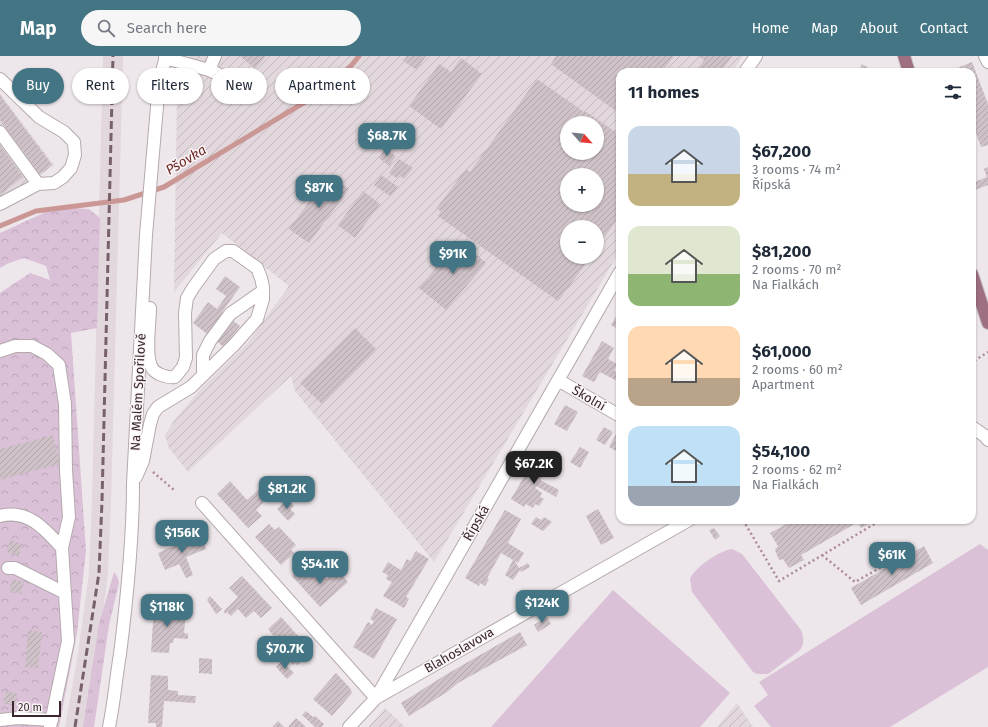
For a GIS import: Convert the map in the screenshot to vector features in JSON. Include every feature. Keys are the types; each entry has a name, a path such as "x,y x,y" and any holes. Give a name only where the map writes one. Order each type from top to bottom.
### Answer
{"main road":[{"path":"904,56 908,68"},
{"path":"976,287 988,323"}],"street":[{"path":"165,57 209,70 215,56"},
{"path":"748,68 756,56"},
{"path":"984,56 988,62"},
{"name":"Na Malém Spořilově","path":"109,727 130,568 146,235 159,83 165,57"},
{"path":"0,79 38,117 64,132 74,142 74,155 71,168 63,177 54,183 38,184 0,204"},
{"path":"0,132 38,184"},
{"path":"133,484 143,461 153,414 158,407 191,387 234,345 257,318 263,298 261,278 257,268 233,251 226,250 214,259 187,298 185,313 186,358 183,367 175,377 160,375 151,368 148,355 151,272 145,250"},
{"name":"Řípská","path":"349,727 376,698 616,279"},
{"path":"203,375 203,354 210,341 230,314 263,291"},
{"path":"0,351 15,346 32,346 47,354 59,366 65,404 66,470 69,516 62,548 68,641 51,724 18,718 0,720"},
{"name":"Školní","path":"558,380 616,414"},
{"path":"976,430 988,440"},
{"path":"202,503 376,698"},
{"path":"0,516 8,514 25,516 43,527 62,548"},
{"name":"Blahoslavova","path":"376,698 682,524"},
{"path":"8,568 16,568 65,593"}],"path":[{"path":"976,360 988,352"},
{"path":"745,524 779,581 874,524"},
{"path":"822,555 855,582 901,556"}],"shaded area":[{"path":"103,56 123,56 123,68 103,68"},
{"path":"190,56 743,56 735,68 616,68 616,258 434,562 295,391 291,376 188,472 169,448 165,435 175,419 201,389 247,344 289,286 222,233 174,292 177,104 203,104 203,68 186,68"},
{"path":"0,94 54,165 0,204"},
{"path":"102,104 122,104 108,574 97,657 85,727 65,727 78,654 89,572"},
{"path":"737,703 753,727 717,727"},
{"path":"385,708 405,727 368,727"}],"green space":[{"path":"71,208 89,209 100,218 97,328 71,333 86,551 77,633 59,727 0,727 0,293 30,273 50,280 46,266 24,258 0,268 0,233 48,211"},
{"path":"980,544 988,550 988,667 890,727 771,727 754,706 768,695 759,682"},
{"path":"732,549 742,554 802,633 803,641 801,649 768,674 757,674 753,672 692,592 690,579 693,574 714,556"},
{"path":"114,572 119,583 109,625 94,727 83,727 99,624"},
{"path":"613,590 730,693 700,727 491,727"}],"building":[{"path":"240,56 266,56 256,68 254,68"},
{"path":"407,56 426,56 417,70 403,61"},
{"path":"556,56 674,56 665,68 616,68 616,111 551,64"},
{"path":"698,56 732,56 724,68 699,68 704,60"},
{"path":"461,58 482,74 441,129 409,106 439,64 451,72"},
{"path":"972,62 974,68 957,68"},
{"path":"862,64 868,68 860,68"},
{"path":"976,72 988,104 988,145 981,147 976,133"},
{"path":"537,79 584,112 585,111 592,116 560,116 560,160 604,160 604,124 616,132 616,221 604,238 604,220 560,220 560,264 586,264 558,301 438,216 441,211 436,209 466,169 470,172"},
{"path":"0,95 52,165 40,174 0,120"},
{"path":"0,145 23,177 0,194"},
{"path":"385,149 396,156 389,166 379,158"},
{"path":"399,159 413,168 404,179 399,175 397,178 389,173"},
{"path":"988,167 988,185 976,190 976,181 987,177 984,169"},
{"path":"329,175 349,189 309,243 289,229"},
{"path":"381,175 398,187 390,196 374,185"},
{"path":"363,191 380,204 355,238 338,225"},
{"path":"459,240 486,263 446,310 419,288"},
{"path":"225,276 240,287 222,312 240,326 224,347 193,323 208,302 217,309 226,296 216,289"},
{"path":"616,317 616,328 611,325"},
{"path":"355,328 376,349 322,404 300,383"},
{"path":"602,341 614,348 608,359 616,363 614,371 616,372 616,380 600,372 594,382 582,376"},
{"path":"565,405 578,412 567,431 554,424"},
{"path":"604,427 613,432 605,445 596,440"},
{"path":"616,434 616,451 609,447"},
{"path":"53,435 60,464 0,480 0,449"},
{"path":"580,447 589,452 580,468 570,462"},
{"path":"537,455 550,462 540,480 559,490 556,497 536,486 535,488 542,493 540,497 544,499 539,506 535,504 533,508 526,504 524,507 511,499"},
{"path":"230,481 247,500 266,483 274,492 256,510 262,516 248,528 217,494"},
{"path":"288,499 294,506 290,509 295,514 288,521 277,509"},
{"path":"598,509 614,538 601,545 586,516"},
{"path":"505,510 521,519 508,543 524,553 518,563 514,560 519,568 528,563 530,567 521,572 520,570 513,580 505,575 513,560 501,553 487,578 489,579 485,586 480,583 479,586 465,578"},
{"path":"536,517 541,520 544,517 552,522 543,531 531,524"},
{"path":"269,524 275,530 279,527 296,545 291,550 294,553 281,565 255,537"},
{"path":"787,524 855,524 801,555 804,560 789,568 783,559 779,560 775,550 778,546 770,533"},
{"path":"859,524 868,524 861,528"},
{"path":"714,528 720,536 715,540 709,530"},
{"path":"200,534 206,549 186,557 193,575 186,578 179,564 165,570 158,553"},
{"path":"10,540 22,544 19,555 7,552"},
{"path":"924,546 933,563 861,605 851,588"},
{"path":"416,551 429,559 406,597 409,599 404,608 383,596 392,582 386,579 388,575 382,572 388,562 401,570 407,559 410,561"},
{"path":"302,567 308,572 311,570 319,579 324,575 327,579 336,568 348,582 320,607 292,576"},
{"path":"242,576 272,608 261,618 254,611 246,618 238,609 231,616 227,612 225,614 224,611 238,597 229,588"},
{"path":"12,579 24,582 21,594 9,591"},
{"path":"210,596 222,609 216,614 207,600"},
{"path":"161,604 176,605 175,613 186,613 184,633 188,634 188,639 174,638 173,643 170,643 169,653 151,652 154,608 160,609"},
{"path":"376,608 397,619 374,659 353,647 368,622 372,625 374,621 370,619"},
{"path":"281,617 310,649 302,656 304,659 297,665 295,663 293,665 280,650 287,641 268,658 263,654 274,643 271,641 275,638 268,629"},
{"path":"547,617 551,624 538,632 534,625"},
{"path":"28,630 42,632 38,668 25,667"},
{"path":"520,632 527,645 458,683 447,692 409,716 401,703 447,674"},
{"path":"199,658 212,659 212,674 199,673"},
{"path":"282,661 294,673 287,679 276,667"},
{"path":"336,673 350,688 352,693 332,716 313,699"},
{"path":"151,675 168,676 168,690 178,691 178,695 196,696 195,703 164,701 162,727 156,727 156,723 148,723"},
{"path":"6,691 18,694 14,706 3,703"},
{"path":"306,711 313,717 315,716 324,724 322,727 315,727 302,715"},
{"path":"296,718 306,727 288,727"},
{"path":"278,721 284,727 272,727"}],"waterway":[{"name":"Pšovka","path":"0,226 36,211 124,200 164,187 320,93 351,66 359,56"}],"railway":[{"path":"75,727 99,573 113,56"}]}
